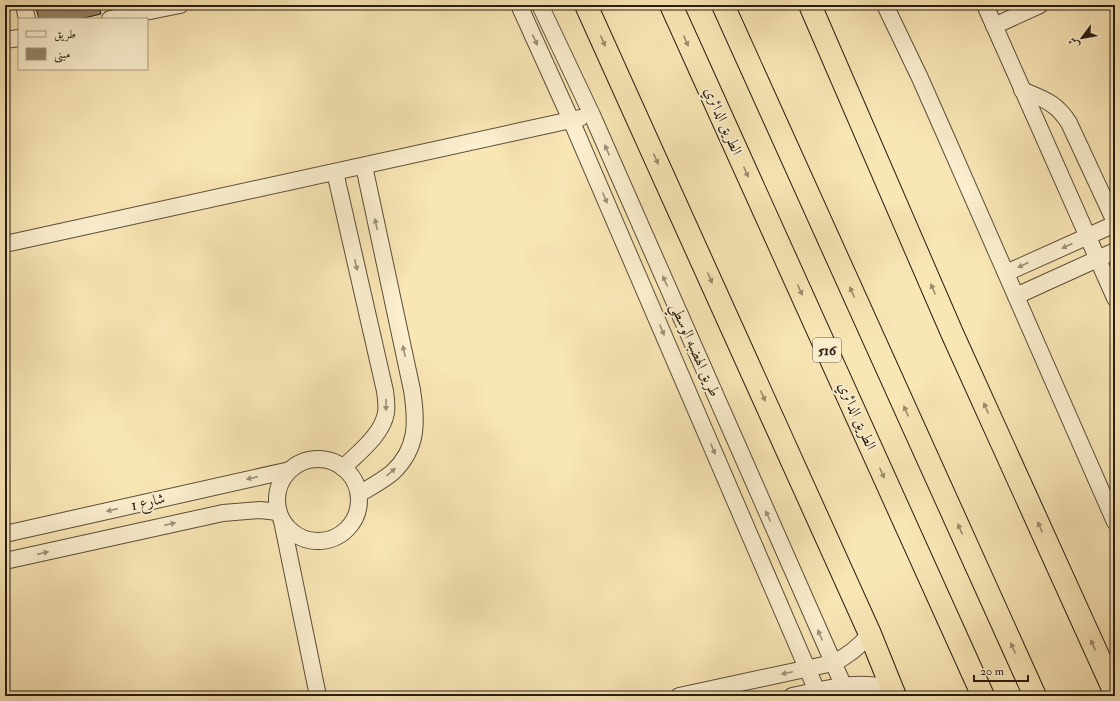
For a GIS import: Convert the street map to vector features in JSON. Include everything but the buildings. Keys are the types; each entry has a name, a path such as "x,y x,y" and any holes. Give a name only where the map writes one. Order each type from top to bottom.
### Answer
{"highway":[{"path":"586,5 870,634 894,692"},
{"name":"الطريق الدائري","path":"671,5 983,696"},
{"path":"723,5 1035,696"},
{"path":"810,5 952,332 1115,693"}],"street":[{"path":"24,5 27,18"},
{"path":"115,18 180,5"},
{"name":"طريق الهضبه الوسطي","path":"519,5 571,120 818,693"},
{"name":"طريق الهضبه الوسطي","path":"540,5 592,115 845,691"},
{"path":"885,5 920,78 1115,522"},
{"path":"985,5 1115,298"},
{"path":"994,26 1040,5"},
{"path":"5,40 18,38"},
{"path":"1006,273 1115,223 1065,116 1060,110 1050,103 1022,90"},
{"path":"5,244 592,115"},
{"path":"359,494 392,473 401,463 413,440 416,414 364,166"},
{"path":"335,172 387,402 386,413 378,433 343,468"},
{"path":"1016,296 1115,251"},
{"path":"280,517 289,530 296,536 306,540 316,542 337,538 352,524 357,515 359,494 356,484 351,475 343,468 335,463 316,459 302,462 290,470 283,478 278,489 276,500 318,696"},
{"name":"شارع 1","path":"5,534 290,470"},
{"name":"شارع 1","path":"5,561 223,512 260,510 280,517"},
{"path":"679,696 833,663 850,654 870,634"},
{"path":"792,696 845,691 853,684 873,684 894,692"}]}
